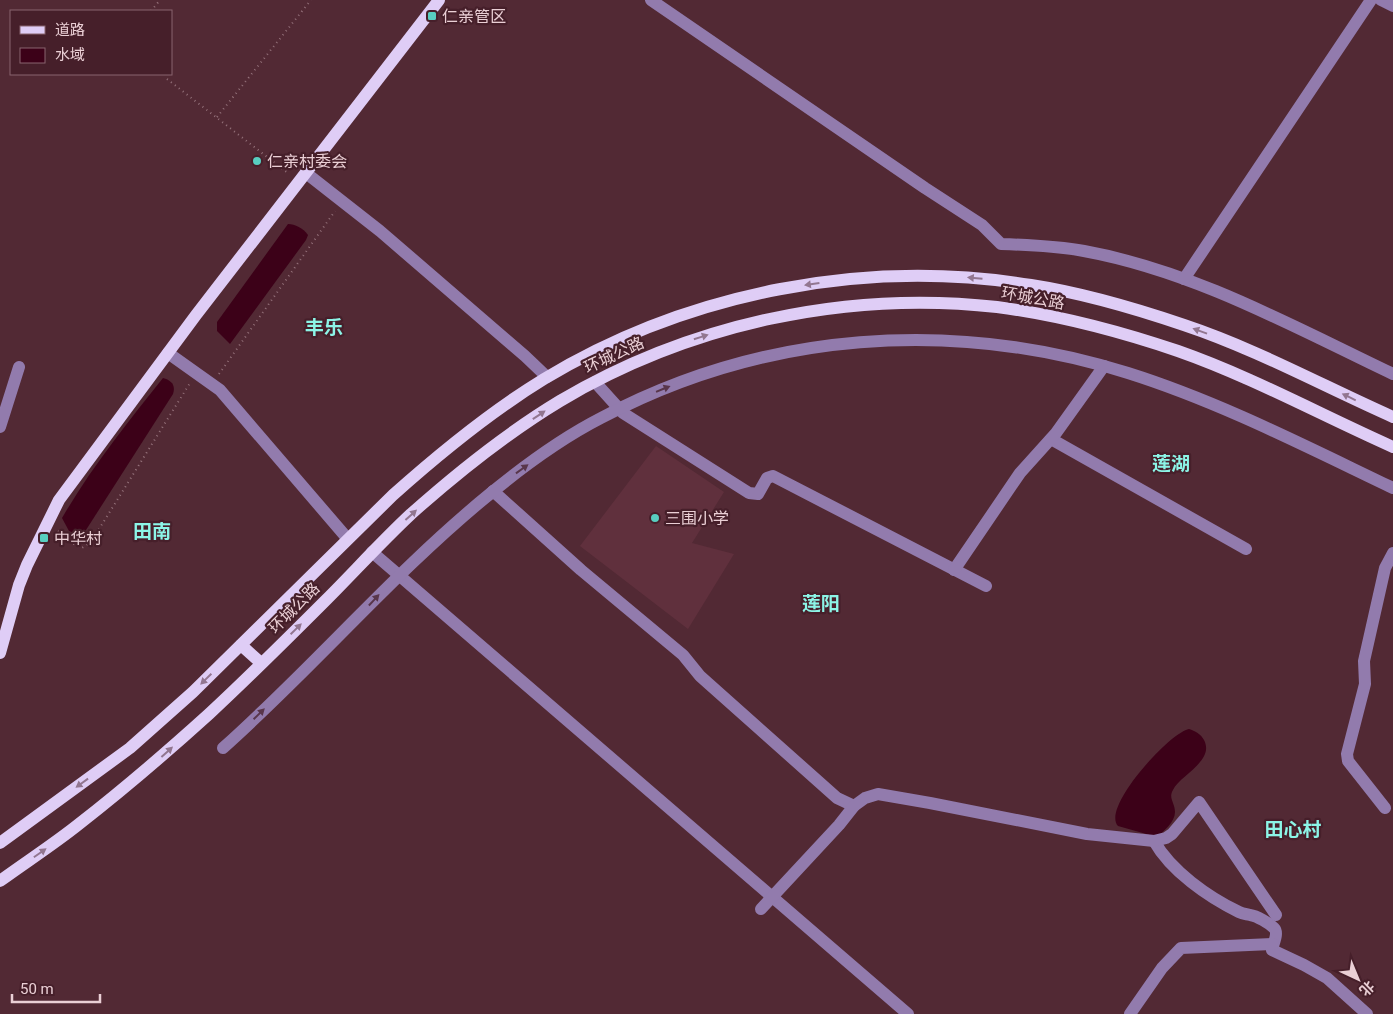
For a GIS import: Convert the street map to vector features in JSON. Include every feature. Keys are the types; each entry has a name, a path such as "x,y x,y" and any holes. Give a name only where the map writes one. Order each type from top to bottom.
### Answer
{"main road":[{"path":"0,653 19,585 36,545 59,500 168,353 439,0"},
{"name":"环城公路","path":"0,843 130,748 193,692 392,495 453,444 547,377 598,350 648,327 686,314 736,299 781,289 837,280 940,276 978,278 1032,285 1062,290 1146,312 1187,326 1269,358 1393,417"},
{"name":"环城公路","path":"0,881 76,827 147,769 261,664 411,515 470,465 556,403 595,382 637,361 722,331 778,317 840,307 873,304 922,303 968,305 1056,317 1178,352 1258,383 1393,447"},
{"path":"241,645 261,664"}],"street":[{"path":"651,0 982,225 1001,244 1044,246 1085,251 1184,279 1244,304 1393,374"},
{"path":"1184,279 1371,0"},
{"path":"1381,0 1393,6"},
{"path":"303,177 342,201 387,237 547,377"},
{"path":"224,748 353,622 398,575 434,541 494,491 574,433 619,408 678,382 727,365 804,349 875,340 938,339 994,343 1049,352 1104,366 1169,387 1243,418 1393,488"},
{"path":"168,353 220,390 347,538"},
{"path":"954,570 1020,473 1051,439 1104,366"},
{"path":"0,427 19,367"},
{"path":"595,382 623,413 749,493 758,494 767,478 773,476 986,586"},
{"path":"1051,439 1246,549"},
{"path":"494,491 581,570 682,656 700,676 837,798 854,806"},
{"path":"372,552 908,1014"},
{"path":"1385,808 1348,761 1346,754 1365,684 1364,661 1385,568 1393,553"},
{"path":"761,909 839,825 854,806 865,798 884,795 1087,834 1154,841 1166,838 1172,834 1199,802 1276,915"},
{"path":"1154,841 1162,855 1172,866 1218,902 1242,914 1255,916 1274,928 1276,934 1272,950 1327,978 1367,1014"},
{"path":"1130,1014 1162,968 1181,948 1273,944"}],"path":[{"path":"152,10 160,0"},
{"path":"217,118 311,0"},
{"path":"167,79 217,118 303,177"},
{"path":"212,384 342,201"},
{"path":"48,521 74,544 82,548 91,542 197,372"}],"shaded area":[{"name":"三围小学","path":"656,446 724,492 692,543 734,554 688,629 580,546"}],"water":[{"path":"288,224 304,230 308,235 306,240 230,344 217,331 217,322"},
{"path":"163,378 172,383 174,388 173,394 86,530 79,535 69,531 62,518 73,499 110,446"},
{"path":"1189,729 1198,733 1203,738 1206,748 1205,755 1173,790 1171,798 1175,809 1175,816 1171,823 1157,837 1118,826 1115,817 1119,804 1128,788 1167,743"}],"place":[{"name":"仁亲管区","path":"432,16"},
{"name":"仁亲村委会","path":"257,161"},
{"name":"三围小学","path":"655,518"},
{"name":"中华村","path":"44,538"}],"district":[{"name":"丰乐","path":"324,327"},
{"name":"莲湖","path":"1171,463"},
{"name":"田南","path":"152,531"},
{"name":"莲阳","path":"821,603"},
{"name":"田心村","path":"1293,829"}]}
